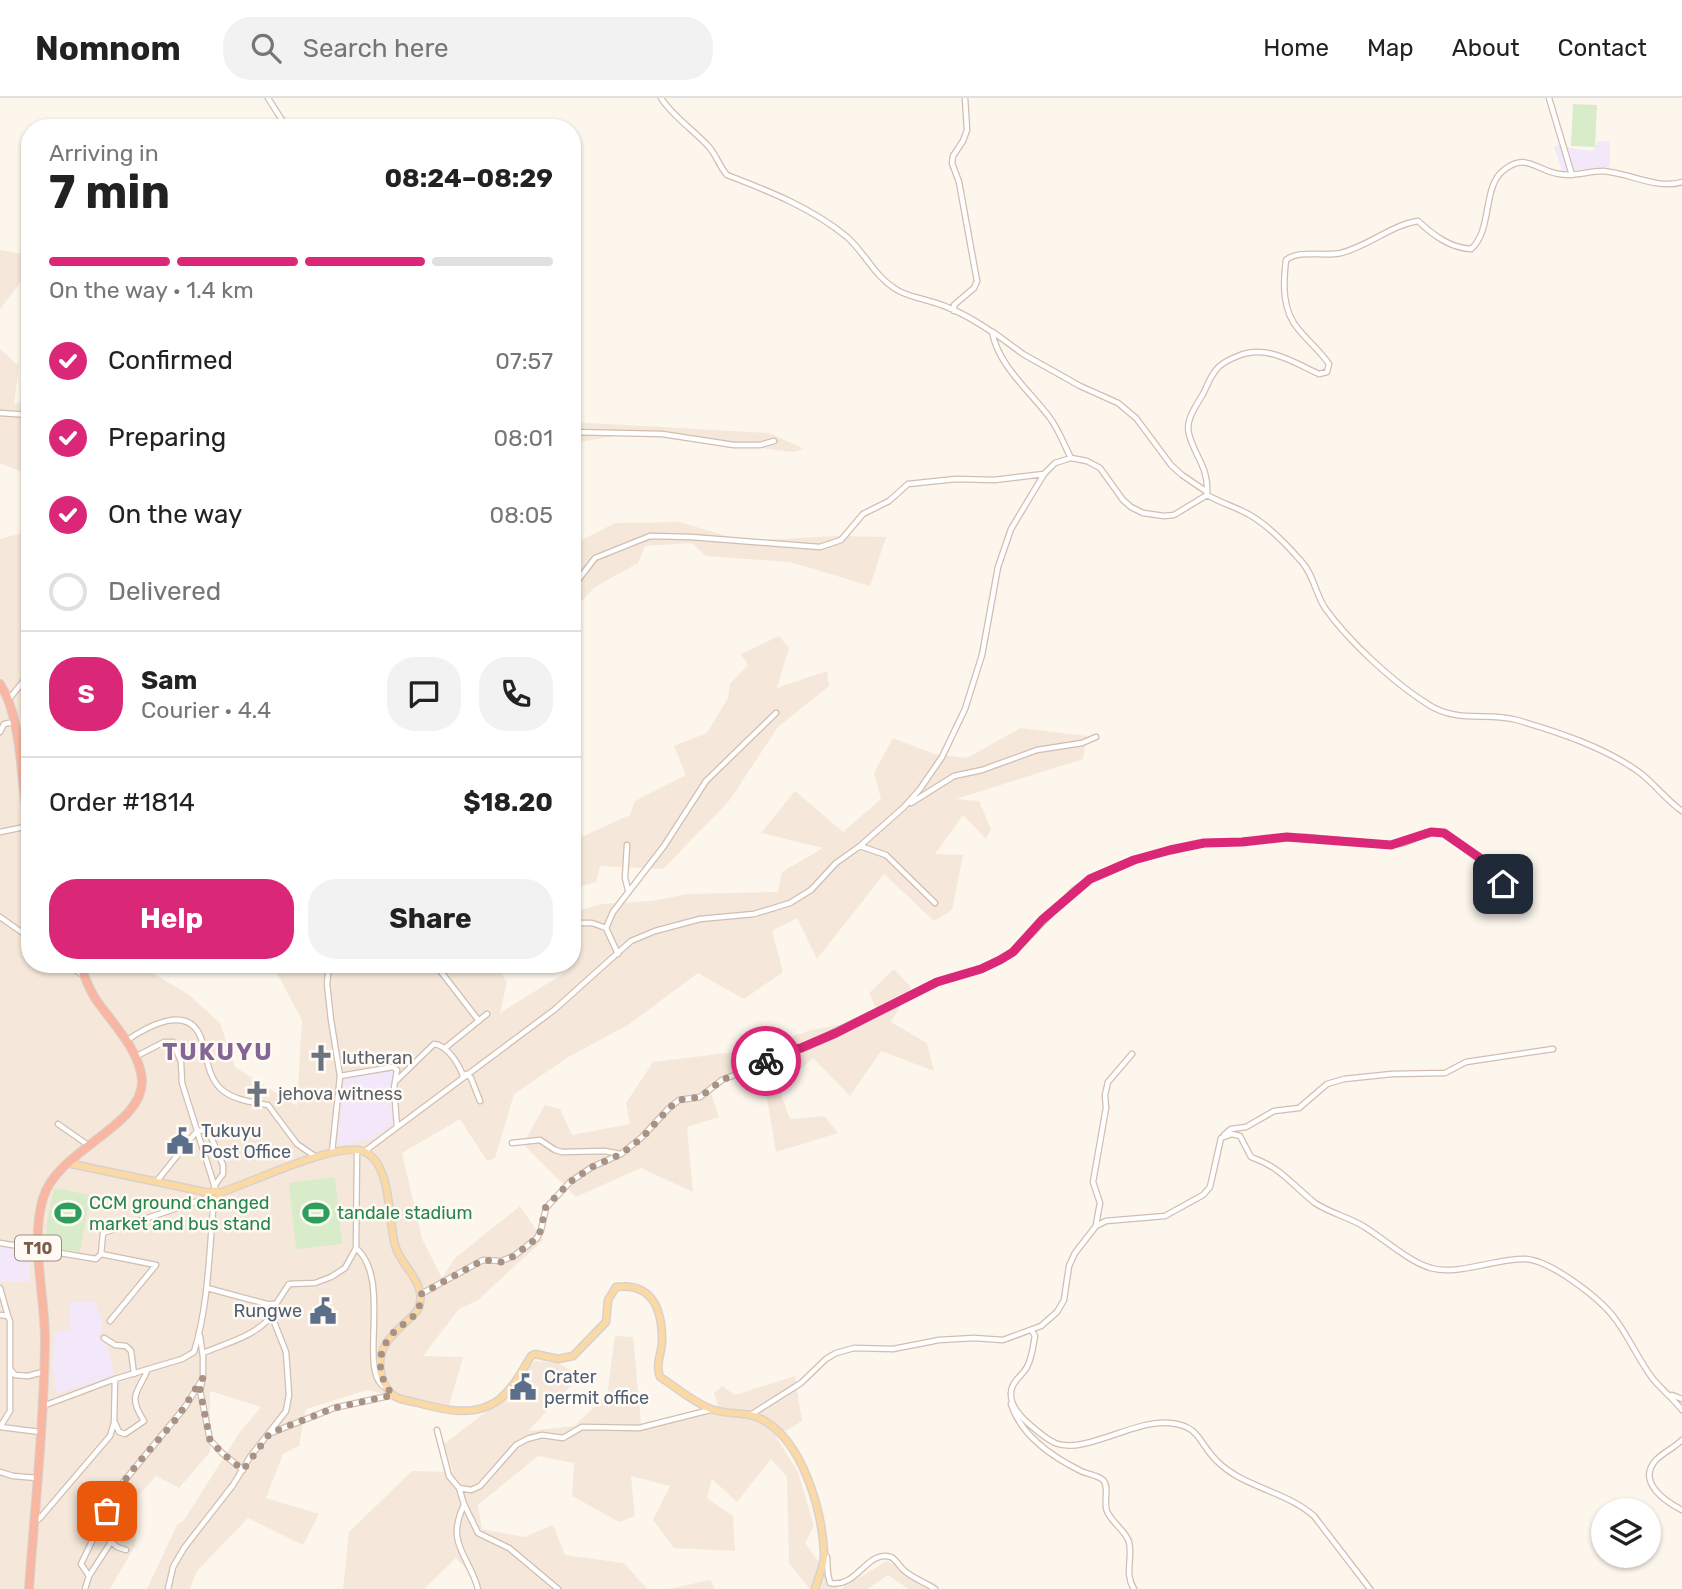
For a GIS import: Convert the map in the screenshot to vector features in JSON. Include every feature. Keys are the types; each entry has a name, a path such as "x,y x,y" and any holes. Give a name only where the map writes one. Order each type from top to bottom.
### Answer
{"highway":[{"path":"0,684 9,699 21,754"},
{"name":"T10","path":"29,1589 42,1406 45,1309 38,1226 43,1199 48,1186 66,1163 123,1118 135,1104 142,1080 135,1057 93,995 83,973"}],"main road":[{"path":"66,1163 214,1193 332,1152 361,1150 372,1157 381,1168 386,1185 395,1247 420,1285 421,1294 418,1310 393,1333 380,1356 379,1367 385,1387 393,1395 444,1410 484,1408 499,1400 535,1354 558,1359 573,1356 607,1322 610,1294 616,1287 625,1286 648,1293 657,1304 663,1338 657,1364 660,1377 712,1410 752,1415 770,1424 788,1443 807,1474 825,1556 814,1589"}],"street":[{"path":"268,98 281,119"},
{"path":"661,98 706,144 727,175 779,196 828,223 849,239 867,264 904,295 930,301 954,311 992,332 1023,354 1118,404 1136,418 1171,465 1182,475 1223,505 1248,514 1291,551 1304,564 1325,607 1347,635 1432,707 1450,715 1512,719 1599,749 1639,772 1682,811"},
{"path":"954,311 954,305 974,288 977,281 960,182 953,163 953,156 967,130 965,98"},
{"path":"1549,98 1572,175"},
{"path":"1207,494 1208,482 1189,433 1189,423 1216,369 1226,361 1245,353 1259,351 1269,352 1319,374 1327,372 1329,364 1289,315 1284,284 1286,260 1292,255 1334,254 1357,249 1393,229 1418,221 1434,236 1472,249 1477,244 1483,228 1494,184 1500,172 1512,164 1528,161 1558,174 1600,171 1635,176 1661,185 1672,186 1682,182"},
{"path":"992,332 995,347 1052,420 1071,458"},
{"path":"0,413 21,414"},
{"path":"581,432 662,434 734,445 760,445 774,441"},
{"path":"207,1288 276,1304 289,1284 315,1283 345,1268 356,1248 361,1150 397,1127 554,1010 631,941 655,931 700,919 754,914 790,903 811,890 836,863 860,846 904,807 942,758 965,709 982,655 998,567 1011,528 1044,474 1055,463 1071,458 1087,461 1100,468 1123,500 1131,508 1143,513 1174,515 1207,494"},
{"path":"581,576 595,558 650,536 820,547 841,540 863,514 889,501 908,484 956,479 994,480 1044,474"},
{"path":"9,699 21,684"},
{"path":"606,928 613,912 664,846 706,781 776,713"},
{"path":"0,732 2,722 15,722"},
{"path":"904,807 954,776 982,770 1037,750 1082,743 1096,737"},
{"path":"0,832 21,828"},
{"path":"421,1294 483,1260 501,1262 514,1256 537,1238 545,1208 570,1182 592,1167 621,1154 642,1138 679,1100 700,1097 722,1080 764,1063 777,1052 801,1048 926,988 1000,960 1020,946 1074,890 1090,879 1134,860 1204,843 1296,837 1391,845 1431,832 1444,833 1487,863 1503,884"},
{"path":"627,845 625,878 628,890"},
{"path":"860,846 886,855 935,903"},
{"path":"0,917 21,932"},
{"path":"581,923 592,923 606,928 618,954"},
{"path":"79,973 85,977"},
{"path":"328,973 331,1020 340,1076 332,1152"},
{"path":"442,973 479,1021"},
{"path":"445,1048 487,1014"},
{"path":"125,1041 146,1027 175,1019 186,1021 194,1026 201,1037 214,1080 221,1089 245,1101 268,1105 297,1144 316,1157"},
{"path":"42,1406 115,1379 182,1359 194,1352 200,1332 207,1288 214,1193 182,1083 181,1062 173,1042 164,1042 135,1057"},
{"path":"395,1082 433,1044 440,1044 465,1075 471,1078 480,1101"},
{"path":"752,1415 801,1383 836,1353 854,1348 893,1349 939,1340 1003,1340 1041,1326 1058,1312 1064,1300 1069,1266 1075,1252 1096,1226 1106,1221 1145,1220 1165,1216 1184,1208 1203,1195 1210,1186 1221,1138 1231,1129 1246,1127 1274,1111 1299,1108 1327,1084 1344,1079 1392,1074 1445,1073 1466,1062 1553,1049"},
{"path":"1096,1226 1100,1203 1093,1182 1105,1095 1108,1082 1117,1068 1132,1054"},
{"path":"340,1076 393,1067 397,1070 397,1127"},
{"path":"58,1124 88,1145"},
{"path":"0,1243 96,1258 101,1254 103,1233 214,1193 223,1174 223,1165 209,1131 197,1132 156,1182"},
{"path":"1221,1138 1232,1134 1240,1136 1251,1157 1280,1171 1324,1209 1359,1224 1431,1269 1465,1269 1525,1259 1541,1262 1562,1274 1615,1319 1649,1373 1682,1410"},
{"path":"512,1143 540,1140 562,1152 605,1151 621,1154"},
{"path":"356,1248 363,1254 368,1266 376,1299 373,1357 379,1384 385,1387"},
{"path":"101,1254 156,1265 110,1321"},
{"path":"0,1288 10,1321 10,1411 0,1427 41,1432"},
{"path":"168,1589 173,1567 184,1548 286,1411 289,1395 286,1352 267,1304"},
{"path":"0,1315 8,1316"},
{"path":"203,1353 260,1329 271,1317"},
{"path":"1031,1331 1035,1336 1027,1367 1010,1392 1016,1418 1041,1445 1063,1462 1103,1480 1107,1487 1104,1501 1106,1510 1129,1541 1128,1576 1134,1589"},
{"path":"200,1332 203,1353 200,1390 210,1440 243,1470"},
{"path":"104,1338 131,1350 134,1374"},
{"path":"10,1369 15,1375 28,1376 43,1372"},
{"path":"114,1423 119,1432 125,1434 144,1421 135,1407 135,1393 148,1369"},
{"path":"89,1576 81,1564 83,1556 99,1530 116,1491 186,1407 203,1378"},
{"path":"34,1522 110,1436 114,1423 115,1379"},
{"path":"270,1433 334,1408 393,1395"},
{"path":"1671,1395 1682,1399"},
{"path":"1012,1400 1020,1417 1056,1443 1068,1445 1088,1443 1138,1426 1167,1423 1194,1430 1217,1462 1244,1479 1304,1507 1314,1516 1370,1589"},
{"path":"459,1488 471,1490 480,1486 516,1444 527,1438 542,1435 563,1438 582,1427 639,1428 712,1410"},
{"path":"437,1430 449,1476 459,1488 478,1532 509,1548 558,1589"},
{"path":"1682,1440 1656,1460 1651,1469 1651,1479 1656,1492 1664,1501 1682,1510"},
{"path":"0,1472 38,1478"},
{"path":"464,1504 457,1520 460,1552 475,1578 478,1589"},
{"path":"99,1530 111,1542 126,1550"},
{"path":"85,1589 89,1576 111,1542"},
{"path":"825,1556 828,1582 833,1589"},
{"path":"828,1574 830,1583 838,1587 844,1586 880,1556 889,1557 895,1559 907,1573 935,1589"}],"shaded area":[{"path":"1598,141 1610,141 1610,167 1562,171 1554,146 1564,144 1570,148 1593,151"},
{"path":"0,250 21,254 21,282 0,309"},
{"path":"0,349 19,366 14,404 21,403 21,471 0,463"},
{"path":"581,423 769,433 804,449 793,452 635,433 581,442"},
{"path":"680,522 743,541 837,536 886,537 870,586 790,562 706,556 692,543 645,546 638,563 595,587 581,602 581,540 615,523"},
{"path":"21,533 21,973 152,973 188,994 220,1023 235,1067 297,1106 302,1020 277,973 501,973 507,982 500,1013 564,973 581,973 581,910 601,904 652,901 688,894 778,892 782,872 823,848 761,833 795,791 843,832 881,799 874,773 893,738 934,754 967,758 1020,728 1087,736 1083,759 956,799 979,801 991,829 986,839 963,815 935,854 963,855 952,910 934,921 884,874 817,959 797,918 772,931 783,972 744,999 698,973 628,1025 570,1056 514,1094 495,1158 487,1161 460,1119 402,1153 422,1239 442,1278 455,1258 520,1206 543,1240 478,1300 459,1309 423,1356 463,1357 448,1409 367,1390 306,1409 299,1446 283,1454 266,1498 319,1514 303,1545 248,1518 197,1571 190,1589 147,1589 177,1525 184,1520 240,1432 261,1407 210,1391 210,1452 179,1488 156,1476 138,1496 135,1546 110,1589 0,1589 0,539"},
{"path":"779,636 789,648 777,688 827,671 829,686 778,727 729,801 663,869 600,866 596,882 581,886 581,837 630,815 635,801 686,775 674,746 707,733 728,698 730,684 748,665 741,654"},
{"path":"894,969 911,987 891,1022 927,1043 934,1071 881,1051 850,1096 813,1058 779,1089 790,1119 824,1116 838,1133 776,1152 762,1068 730,1078 711,1093 719,1117 687,1127 693,1192 641,1168 576,1197 523,1144 545,1105 560,1109 572,1135 630,1124 626,1103 653,1062 751,1050 812,1030 880,1017 869,993"},
{"path":"393,1069 395,1122 371,1140 337,1145 345,1076"},
{"path":"31,1244 29,1282 0,1282 0,1245"},
{"path":"70,1302 95,1302 103,1323 100,1336 107,1346 114,1376 58,1393 53,1385 55,1382 52,1366 55,1331 70,1331"},
{"path":"615,1336 633,1337 641,1424 718,1405 714,1393 722,1386 735,1395 795,1376 802,1421 776,1437 798,1472 814,1526 805,1543 838,1589 810,1589 789,1563 787,1477 771,1459 737,1502 712,1479 707,1498 733,1516 735,1551 674,1548 653,1520 670,1486 631,1476 635,1516 619,1522 572,1496 574,1463 538,1456 478,1505 482,1529 524,1537 553,1525 565,1555 624,1563 647,1589 481,1589 456,1558 424,1589 343,1589 349,1532 412,1471 453,1472 444,1444 512,1392 534,1361 558,1363 580,1376 528,1431 574,1426 607,1395"},
{"path":"887,1561 936,1584 937,1589 909,1589 888,1575 867,1589 840,1589"},
{"path":"710,1580 715,1589 669,1589"}],"green space":[{"path":"1573,104 1597,105 1595,147 1571,146"},
{"name":"tandale stadium","path":"335,1177 342,1244 296,1249 289,1183"},
{"name":"CCM ground changed market and bus stand","path":"54,1188 90,1195 80,1252 46,1247 47,1222"}],"way so far":[{"path":"107,1511 126,1477 186,1407 203,1378 200,1390 210,1440 243,1470 270,1433 334,1408 393,1395 385,1387 379,1367 380,1356 393,1333 418,1310 421,1294 483,1260 501,1262 514,1256 537,1238 545,1208 570,1182 592,1167 621,1154 642,1138 679,1100 700,1097 722,1080 766,1061"}],"place":[{"name":"lutheran","path":"321,1058"},
{"name":"jehova witness","path":"257,1094"},
{"name":"Tukuyu Post Office","path":"180,1141"},
{"name":"CCM ground changed market and bus stand","path":"68,1213"},
{"name":"tandale stadium","path":"316,1213"},
{"name":"Rungwe","path":"323,1311"},
{"name":"Crater permit office","path":"523,1387"}],"district":[{"name":"TUKUYU","path":"218,1052"}],"route":[{"path":"766,1061 777,1052 801,1048 836,1033 937,982 981,969 1000,960 1013,952 1042,920 1090,879 1134,860 1170,850 1204,843 1287,837 1391,845 1404,843 1431,832 1444,833 1487,863 1503,884"}]}
